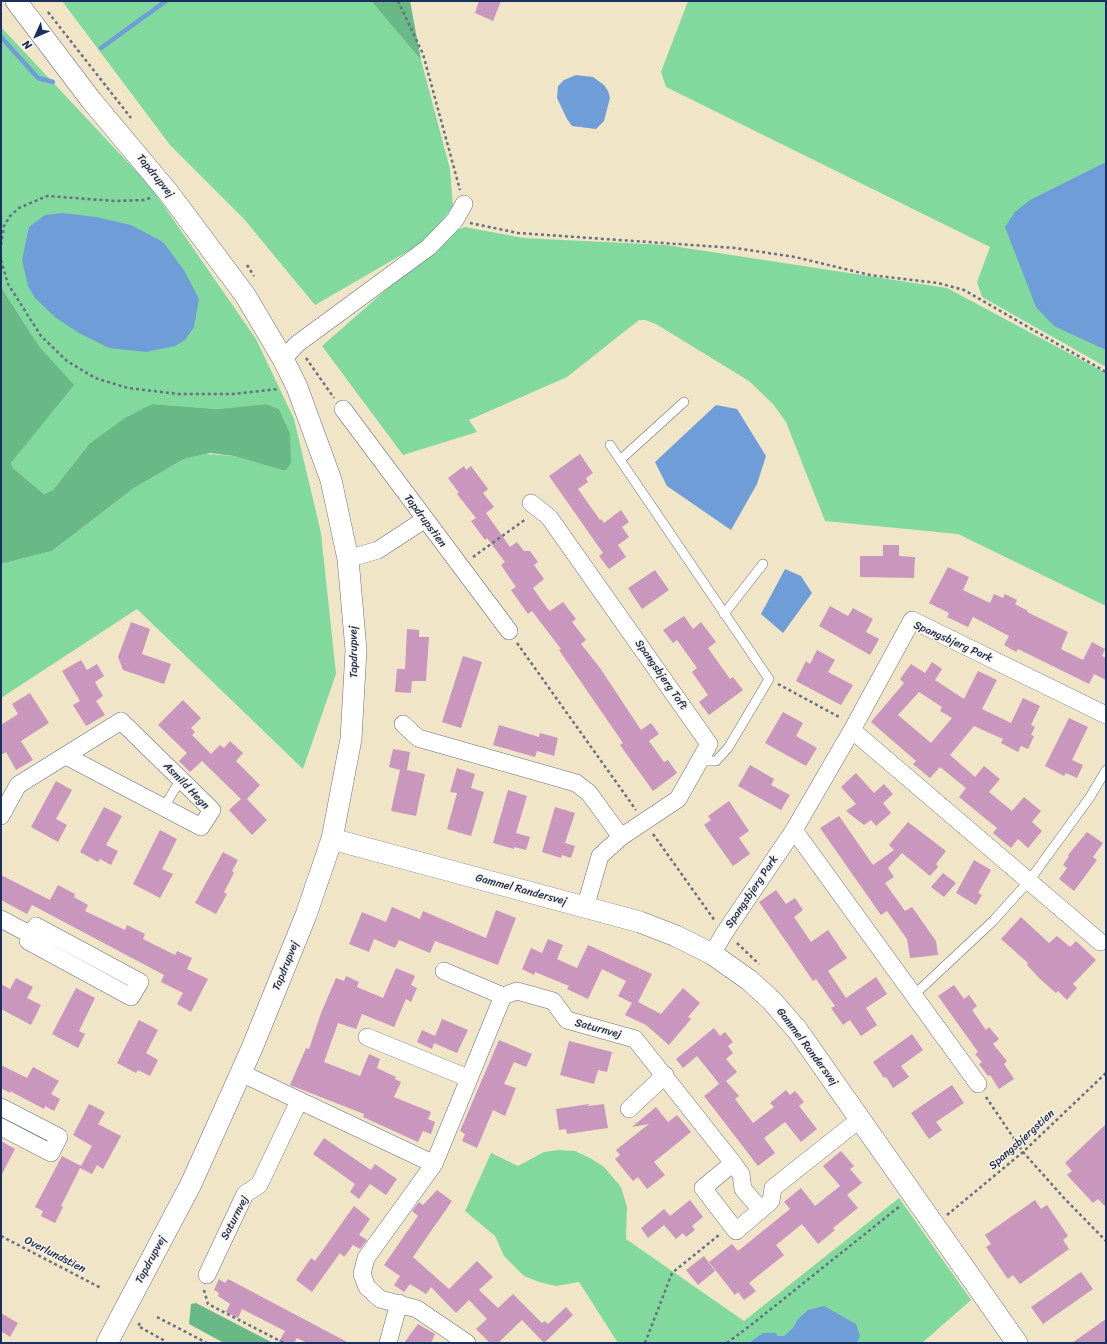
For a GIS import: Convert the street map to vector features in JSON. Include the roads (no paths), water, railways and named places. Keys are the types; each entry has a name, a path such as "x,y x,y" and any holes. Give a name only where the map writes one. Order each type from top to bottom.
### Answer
{"street":[{"name":"Tapdrupvej","path":"16,1 91,100 168,192 245,295 283,359 297,387 331,480 348,559 356,650 351,739 332,839 283,975 241,1073 191,1184 107,1343"},
{"path":"283,359 297,344 429,247 455,220 464,204"},
{"name":"Tapdrupstien","path":"343,409 424,520 508,631"},
{"name":"Spangsbjerg Toft","path":"534,505 549,517 709,744 678,799 621,837 600,856 585,908"},
{"path":"348,559 378,550 424,520"},
{"name":"Spangsbjerg Park","path":"712,954 794,830 854,728 912,620 1106,715"},
{"name":"Asmild Hegn","path":"1,816 18,784 121,721 212,810 201,827 66,756"},
{"path":"403,724 418,738 576,783 589,793 621,837"},
{"path":"854,728 1100,942"},
{"path":"794,830 978,1084"},
{"name":"Gammel Randersvej","path":"332,839 640,922 676,936 712,954 749,980 772,1001 798,1031 1017,1343"},
{"path":"1,919 31,935"},
{"path":"36,926 140,982 131,997 28,941 31,935 36,926"},
{"path":"444,971 503,996 468,1078 434,1164 366,1258 362,1274 367,1287 380,1299 418,1309 467,1343"},
{"name":"Saturnvej","path":"503,996 517,991 553,1001 567,1020 635,1039 665,1075 733,1163 741,1174 743,1189 761,1210"},
{"path":"367,1037 468,1078"},
{"path":"241,1073 434,1164"},
{"path":"629,1109 665,1075"},
{"name":"Saturnvej","path":"207,1275 245,1194 259,1185 299,1101"},
{"path":"1,1107 59,1137 51,1153 1,1127"},
{"path":"733,1163 703,1188 736,1231 770,1201 773,1188 860,1119"},
{"path":"388,1343 399,1303"}],"lane":[{"path":"620,460 684,402"},
{"path":"610,445 769,679 728,748 716,761 700,761"},
{"path":"724,614 763,564"},
{"path":"914,995 993,921 1029,881 1090,797 1106,770"},
{"path":"164,807 181,779"}],"water":[{"path":"576,75 593,77 604,85 608,91 610,98 604,121 596,129 572,126 557,98 558,86 564,80"},
{"path":"1104,163 1106,164 1106,350 1054,326 1036,307 1005,227 1015,212 1030,200"},
{"path":"63,213 96,217 131,225 163,242 184,270 199,299 194,327 185,340 175,346 146,352 109,348 79,333 56,318 35,298 28,286 22,260 29,227 45,215"},
{"path":"716,405 737,409 766,456 757,484 731,530 667,486 655,462"},
{"path":"785,569 801,576 812,593 783,633 761,614"},
{"path":"824,1306 856,1324 860,1336 857,1343 749,1343 763,1333 775,1333 778,1336 784,1336 793,1328 798,1319 808,1310"}],"waterway":[{"path":"101,48 166,1"},
{"path":"1,37 38,78 53,82"}]}
